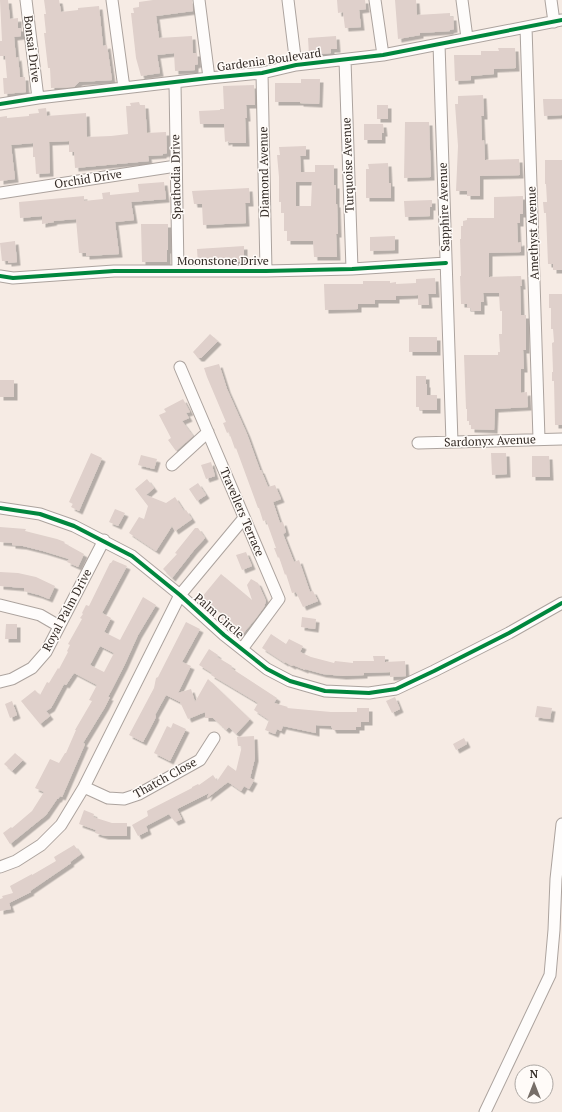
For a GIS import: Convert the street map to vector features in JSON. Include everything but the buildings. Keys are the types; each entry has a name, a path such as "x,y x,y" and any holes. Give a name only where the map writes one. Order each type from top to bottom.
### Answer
{"street":[{"name":"Bonsai Drive","path":"26,0 38,98"},
{"path":"112,0 124,88"},
{"path":"199,0 209,78"},
{"path":"288,0 296,65"},
{"path":"375,0 383,55"},
{"path":"462,0 467,38"},
{"path":"551,0 558,21"},
{"name":"Gardenia Boulevard","path":"0,104 38,98 262,73 296,65 383,55 558,21"},
{"name":"Amethyst Avenue","path":"526,28 539,439"},
{"name":"Sapphire Avenue","path":"439,44 452,442"},
{"name":"Turquoise Avenue","path":"345,60 352,269"},
{"name":"Diamond Avenue","path":"262,73 266,271"},
{"name":"Spathodia Drive","path":"175,83 178,271"},
{"name":"Orchid Drive","path":"0,193 176,166"},
{"name":"Moonstone Drive","path":"0,276 13,278 114,271 266,271 352,269 446,263"},
{"name":"Travellers Terrace","path":"180,367 279,599 242,649"},
{"path":"172,465 208,432"},
{"name":"Sardonyx Avenue","path":"418,443 562,439"},
{"name":"Palm Circle","path":"0,508 40,514 74,526 104,540 132,556 267,669 290,681 324,691 369,692 396,689 508,633 562,603"},
{"path":"180,595 244,518"},
{"name":"Royal Palm Drive","path":"0,682 12,680 32,668 46,652 104,540"},
{"name":"Palm Circle","path":"0,867 16,861 41,846 61,825 84,786 180,595"},
{"path":"0,605 40,615 59,626"},
{"name":"Thatch Close","path":"84,786 108,798 124,799 139,794 200,760 214,738"},
{"path":"485,1112 550,975 556,879 562,824"}],"cycle path":[{"path":"0,104 38,98 262,73 296,65 383,55 562,20"},
{"path":"0,276 13,278 114,271 266,271 352,269 446,263"},
{"path":"0,508 40,514 74,526 132,556 180,595 224,635 267,669 290,681 325,691 369,693 396,689 509,633 562,603"}]}
